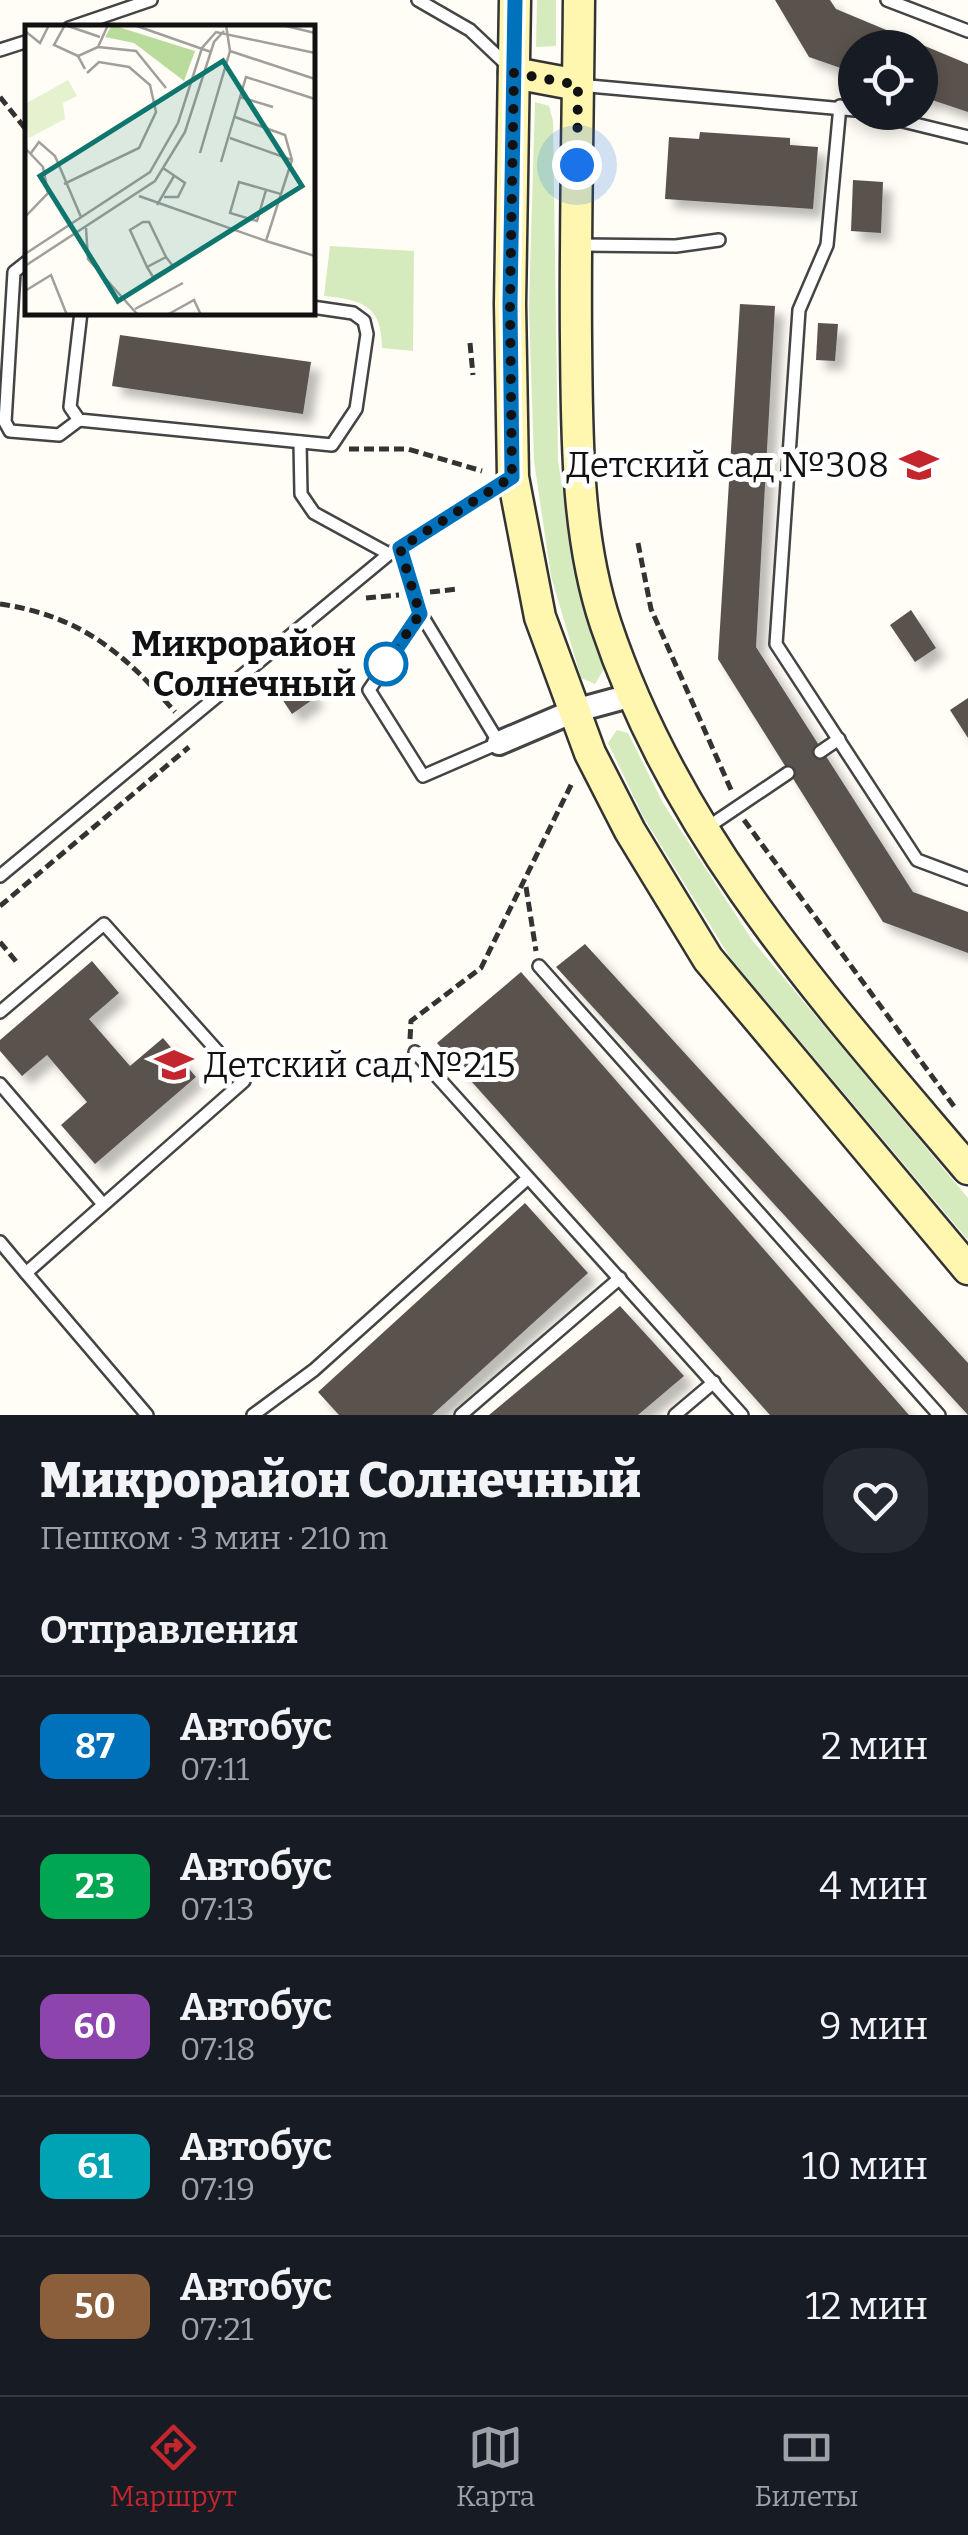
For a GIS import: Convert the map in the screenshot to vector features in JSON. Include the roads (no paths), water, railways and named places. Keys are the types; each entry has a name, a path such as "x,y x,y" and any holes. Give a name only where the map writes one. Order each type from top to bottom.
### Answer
{"main road":[{"path":"515,0 510,304 498,474 540,617 590,752 630,832 708,959 968,1269"},
{"path":"579,0 576,244 582,508 604,622 633,695 703,830 783,950 968,1169"},
{"path":"514,73 578,85"}],"street":[{"path":"500,743 574,711 633,695"}],"lane":[{"path":"78,25 150,0"},
{"path":"418,0 470,30 514,73"},
{"path":"887,0 968,31"},
{"path":"0,50 25,43"},
{"path":"578,85 838,106"},
{"path":"838,129 828,245 800,310 776,644 917,860 968,880"},
{"path":"937,130 968,138"},
{"path":"576,244 676,246 719,240"},
{"path":"25,263 14,272 5,422 10,431 59,435 79,420 332,444 356,408 367,334 364,321 353,313 315,307"},
{"path":"79,420 70,406 82,315"},
{"path":"300,442 302,494 314,513 395,551 420,614 500,743 423,776 369,690 420,614"},
{"path":"0,876 184,721 395,551 498,474"},
{"path":"820,752 839,739"},
{"path":"703,830 788,773"},
{"path":"0,1012 104,924 244,1081 102,1202 26,1273"},
{"path":"539,966 940,1415"},
{"path":"415,1052 742,1415"},
{"path":"0,1084 102,1202"},
{"path":"253,1415 314,1370 527,1179"},
{"path":"0,1242 147,1415"},
{"path":"462,1415 620,1278"},
{"path":"675,1415 714,1382"}],"place":[{"name":"Детский сад №308","path":"919,465"},
{"name":"Микрорайон Солнечный","path":"386,664"},
{"name":"Детский сад №215","path":"174,1065"}]}
